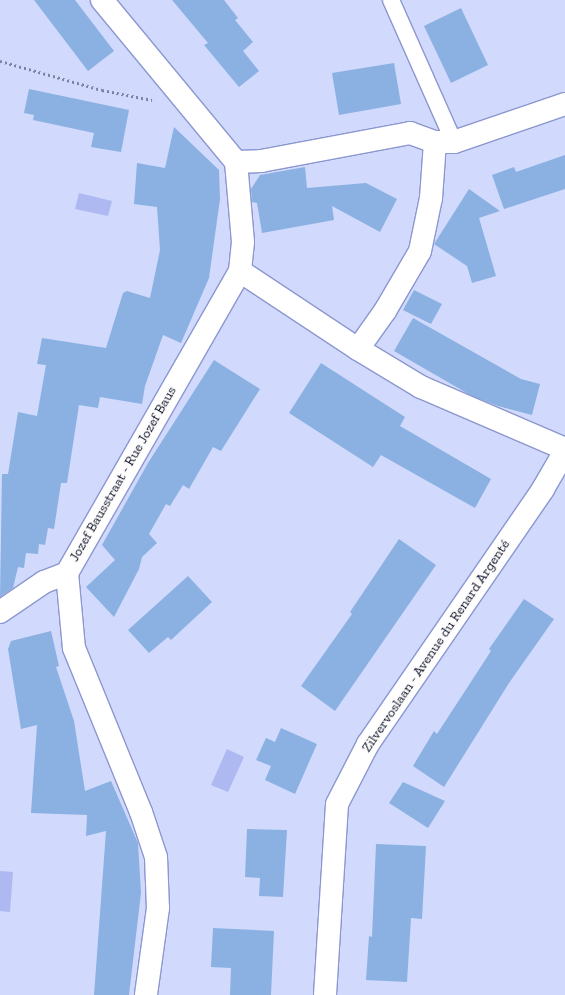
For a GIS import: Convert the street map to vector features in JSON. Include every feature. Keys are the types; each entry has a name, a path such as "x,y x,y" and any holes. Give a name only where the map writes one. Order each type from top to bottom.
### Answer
{"street":[{"path":"102,0 236,162 261,161 410,133 444,142 565,104"},
{"path":"358,349 385,311 420,251 444,142"},
{"name":"Jozef Bausstraat - Rue Jozef Baus","path":"146,995 158,908 156,857 141,812 74,648 67,573 240,271 243,242 236,162"},
{"path":"240,271 358,349 421,387 565,450"},
{"name":"Zilvervoslaan - Avenue du Renard Argenté","path":"325,995 337,804 368,744 543,489 565,450"},
{"path":"0,612 44,582 67,573"}],"lane":[{"path":"391,0 444,142"}],"path":[{"path":"0,61 102,90 168,104 181,94"}],"water":[{"path":"79,193 112,201 108,216 75,209"},
{"path":"227,749 244,757 228,792 211,785"},
{"path":"0,871 13,872 10,912 0,911"}],"building":[{"path":"34,0 75,0 114,51 88,71"},
{"path":"172,0 224,0 238,18 235,20 253,42 243,51 259,71 239,87 204,45 208,43"},
{"path":"461,8 488,65 451,83 424,26"},
{"path":"394,63 401,104 339,115 332,73"},
{"path":"29,89 129,110 121,152 91,147 94,133 33,120 34,115 24,113"},
{"path":"174,127 219,170 220,199 209,278 181,343 163,335 145,386 142,404 100,397 98,408 79,405 67,483 61,483 54,529 48,528 45,545 39,544 38,554 26,553 24,568 18,567 13,588 0,597 2,474 8,474 18,412 37,416 46,365 37,364 42,338 106,348 123,293 127,291 150,298 160,250 157,207 134,204 137,163 165,168"},
{"path":"565,155 565,189 504,209 492,175 514,167 516,172"},
{"path":"305,167 307,188 366,183 397,199 380,232 332,206 334,220 262,233 257,203 252,202 251,189 260,175"},
{"path":"469,189 500,211 479,218 496,276 472,283 467,266 434,244"},
{"path":"414,290 442,304 431,324 403,310"},
{"path":"413,318 521,379 540,384 532,415 498,406 472,396 394,351"},
{"path":"214,360 260,389 221,451 213,447 189,489 183,485 170,506 166,504 149,534 157,543 142,557 139,569 114,617 86,587 115,560 102,545 148,463"},
{"path":"321,363 405,417 400,426 491,479 475,508 381,455 373,467 289,413"},
{"path":"399,539 436,565 335,711 301,686 352,614 350,612"},
{"path":"188,576 212,602 171,640 168,637 149,653 128,630"},
{"path":"524,599 554,619 509,683 444,787 413,766 434,731 437,734 491,651 489,649"},
{"path":"51,631 59,666 56,667 74,721 85,791 111,781 138,843 141,893 129,995 94,995 106,831 86,836 87,815 31,813 37,725 21,729 8,649 11,641"},
{"path":"281,728 317,744 295,794 265,780 271,766 256,760 266,738 275,742"},
{"path":"403,782 445,801 428,828 389,803"},
{"path":"247,829 287,830 283,897 259,896 260,878 245,877"},
{"path":"376,844 426,846 422,919 411,918 407,982 366,980 369,936 372,937"},
{"path":"213,928 274,931 271,995 230,995 231,968 211,967"}]}
